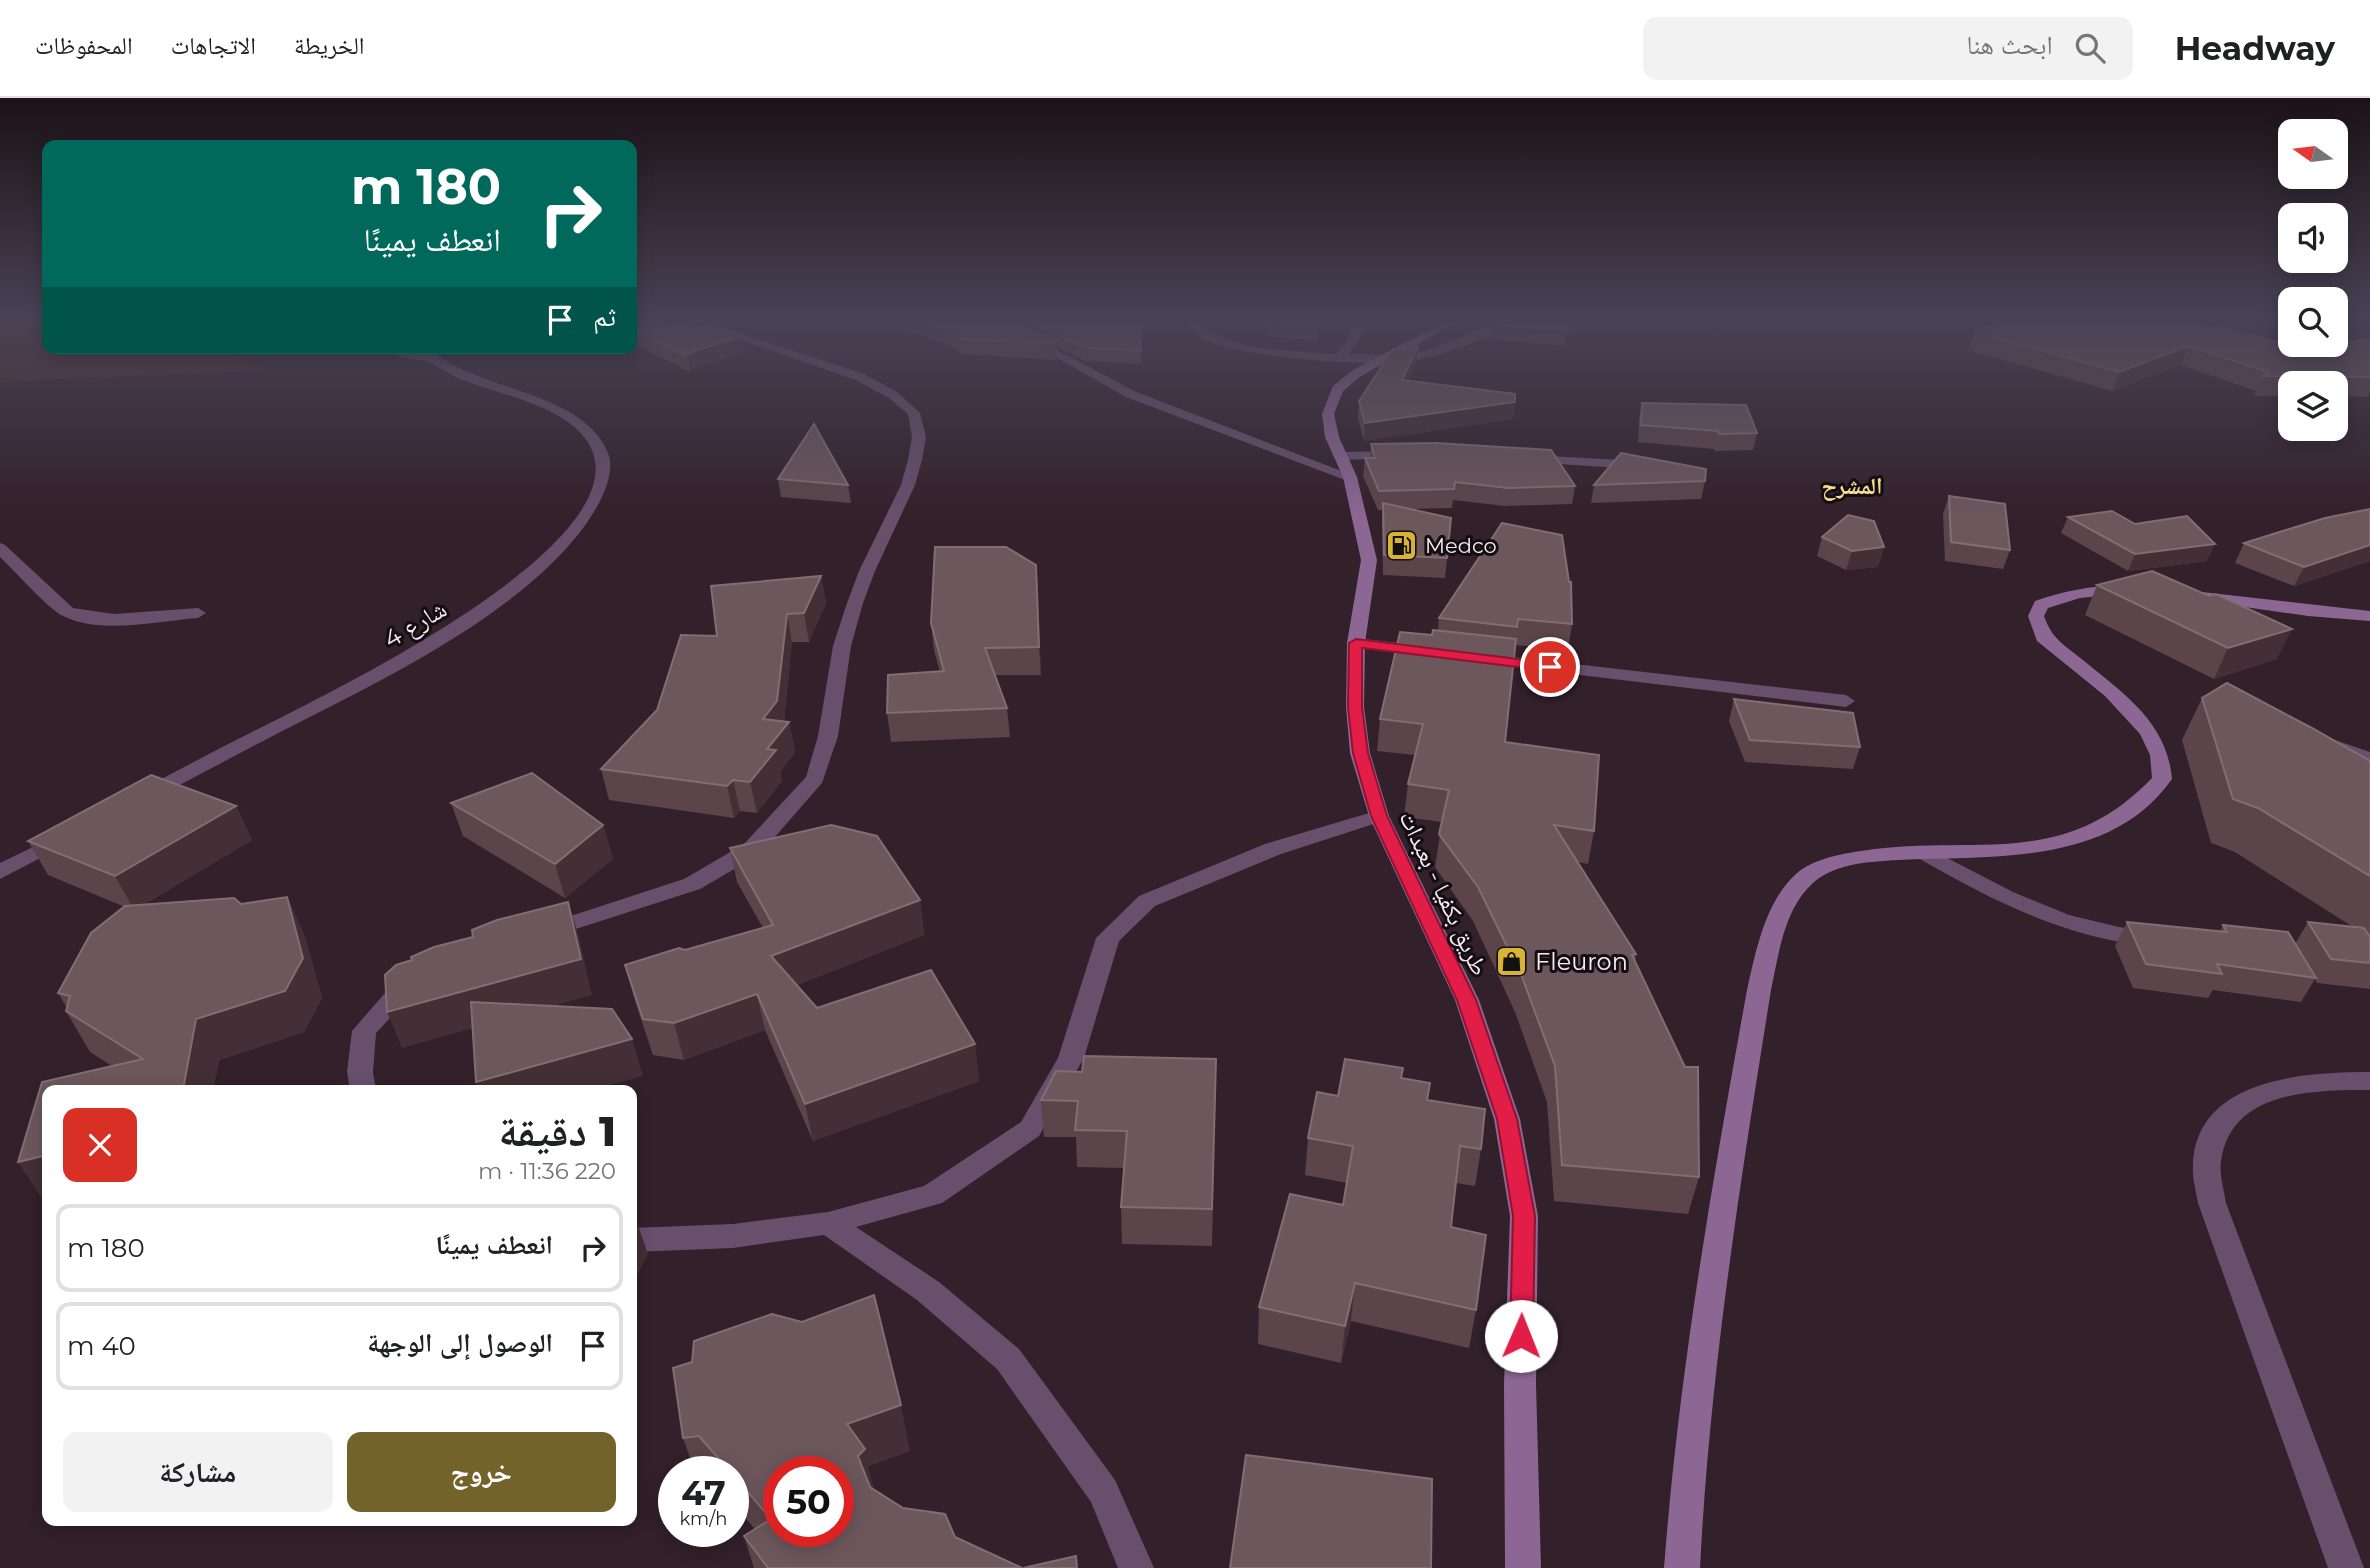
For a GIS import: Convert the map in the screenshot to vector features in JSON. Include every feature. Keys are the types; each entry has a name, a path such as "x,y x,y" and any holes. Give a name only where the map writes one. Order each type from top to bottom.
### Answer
{"main road":[{"name":"طريق بكفيا - بعبدات","path":"1344,385 1331,399 1328,414 1332,437 1350,477 1368,560 1356,643 1355,707 1360,753 1379,816 1467,1000 1507,1119 1524,1216 1520,1384 1523,1568"},
{"path":"1682,1568 1687,1473 1713,1266 1741,1095 1769,949 1781,915 1794,890 1811,870 1840,861 1877,855 2040,844 2083,836 2143,799 2162,779 2160,755 2149,732 2111,692 2043,637 2036,616 2041,605 2078,592 2141,590"},
{"path":"2182,594 2308,611 2370,616"}],"street":[{"name":"شارع 4","path":"130,803 429,647 521,583 564,541 587,512 599,488 602,454 590,435 572,421 519,394 492,385"},
{"path":"532,936 692,884 752,849 815,779 828,736 842,646 855,603 908,485 919,437 914,414 893,396 873,385"},
{"path":"1114,385 1130,394 1350,477"},
{"path":"1340,456 1407,455"},
{"path":"1513,458 1644,465"},
{"path":"0,548 68,612 80,618 110,619 198,613"},
{"path":"1356,643 1439,653"},
{"path":"1467,657 1846,701"},
{"path":"2328,743 2370,758"},
{"path":"637,1240 733,1236 828,1223 932,1195 1030,1129 1071,1058 1108,938 1147,901 1273,849 1379,816"},
{"path":"0,872 71,834"},
{"path":"1926,853 1966,876 2061,921 2124,937 2166,938"},
{"path":"362,1085 360,1072 364,1031 400,992 423,982"},
{"path":"2346,1568 2212,1203 2207,1160 2218,1125 2246,1101 2286,1085 2370,1081"},
{"path":"828,1223 928,1291 1008,1359 1103,1491 1136,1568"}],"building":[{"path":"1370,385 1439,385 1515,394 1515,402 1365,423 1359,401"},
{"path":"1642,403 1746,405 1757,433 1719,434 1718,431 1641,425"},
{"path":"814,424 848,485 778,479"},
{"path":"1436,443 1551,450 1575,486 1508,488 1455,482 1454,489 1379,491 1365,458 1375,458 1371,444"},
{"path":"1621,453 1706,469 1705,481 1594,485"},
{"path":"1949,496 2005,504 2010,550 1951,542"},
{"path":"1383,503 1451,518 1447,558 1384,555"},
{"path":"2370,509 2370,545 2304,567 2244,543 2325,518"},
{"path":"2112,511 2135,524 2187,516 2215,544 2135,554 2068,517"},
{"path":"1848,515 1874,521 1884,547 1852,551 1822,537"},
{"path":"1502,523 1562,535 1571,582 1572,624 1518,619 1517,627 1439,618"},
{"path":"935,547 1006,547 1036,565 1039,647 985,648 1007,708 887,713 888,675 944,671 931,623"},
{"path":"2152,571 2209,596 2216,594 2292,629 2228,648 2097,585"},
{"path":"821,576 804,613 787,614 777,701 763,719 789,722 767,749 776,750 750,782 733,780 727,786 601,769 657,710 681,635 717,636 711,586"},
{"path":"1433,630 1516,639 1505,742 1599,755 1594,831 1554,825 1636,954 1632,955 1685,1067 1698,1067 1699,1177 1562,1165 1555,1066 1522,977 1478,887 1439,834 1449,790 1408,784 1423,724 1380,719 1400,632 1432,635"},
{"path":"2227,683 2370,761 2370,876 2258,808 2233,799 2202,698"},
{"path":"1734,699 1853,713 1860,747 1750,740"},
{"path":"532,773 603,825 555,864 451,803"},
{"path":"151,775 236,806 115,876 28,841"},
{"path":"831,825 877,836 920,900 771,956 817,1008 931,970 975,1044 805,1104 757,994 674,1023 643,1019 625,965 679,948 685,950 773,925 730,848"},
{"path":"287,897 303,958 285,991 196,1019 184,1085 42,1085 42,1156 18,1162 42,1082 143,1059 66,1011 70,996 58,993 91,933 125,906 234,898 241,904"},
{"path":"568,902 581,959 387,1012 385,975 396,965 412,960 411,957 434,947 473,937 472,930 497,920"},
{"path":"2127,922 2227,932 2223,925 2288,932 2316,978 2217,964 2222,974 2146,964"},
{"path":"2308,922 2364,928 2370,937 2370,963 2331,959"},
{"path":"471,1002 612,1009 632,1039 476,1082"},
{"path":"1084,1056 1216,1059 1212,1209 1121,1207 1127,1131 1075,1130 1078,1101 1041,1100 1056,1071 1082,1072"},
{"path":"1345,1059 1403,1068 1401,1078 1430,1083 1427,1100 1485,1109 1481,1149 1460,1146 1451,1227 1486,1235 1476,1310 1355,1283 1345,1326 1259,1307 1290,1194 1343,1205 1353,1146 1308,1138 1317,1092 1338,1096"},
{"path":"874,1295 901,1405 847,1424 865,1449 858,1456 870,1487 903,1508 945,1514 955,1537 1022,1568 768,1568 749,1543 749,1533 763,1524 763,1547 854,1547 854,1456 763,1456 763,1510 749,1494 749,1456 716,1456 699,1436 683,1438 673,1368 692,1362 694,1341 772,1314 802,1322"},
{"path":"1246,1455 1432,1479 1431,1568 1230,1568"},
{"path":"1076,1556 1077,1568 1023,1568"}],"place":[{"name":"Medco","path":"1402,545"},
{"name":"Fleuron","path":"1512,961"}],"district":[{"name":"المشرح","path":"1852,486"}],"route":[{"path":"1521,1336 1524,1216 1507,1119 1467,1000 1436,941 1379,816 1360,753 1355,707 1356,643 1550,667"}]}
